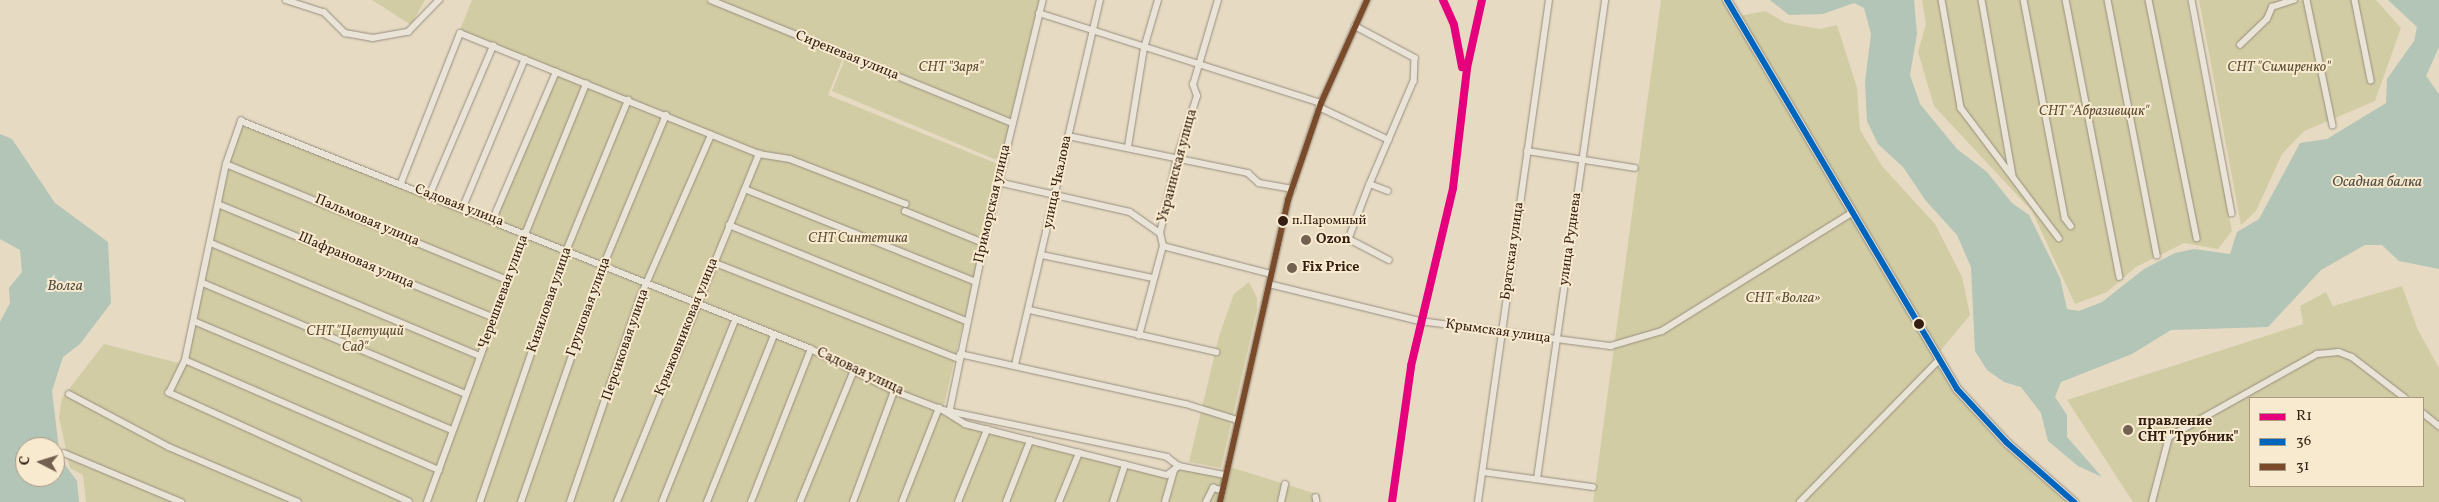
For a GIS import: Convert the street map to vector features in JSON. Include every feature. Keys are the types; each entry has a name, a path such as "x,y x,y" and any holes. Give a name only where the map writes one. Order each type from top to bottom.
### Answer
{"street":[{"path":"286,0 324,12 345,33 374,38 408,32 439,0"},
{"name":"Сиреневая улица","path":"711,0 1012,123"},
{"name":"Приморская улица","path":"902,502 942,408 960,357 998,182 1043,0"},
{"name":"улица Чкалова","path":"1015,365 1030,310 1090,32 1100,0"},
{"path":"1128,147 1144,48 1158,0"},
{"name":"Украинская улица","path":"1139,336 1162,246 1160,233 1177,158 1197,96 1192,85 1218,0"},
{"path":"1220,502 1292,189 1320,105 1368,0"},
{"name":"Братская улица","path":"1478,502 1500,332 1549,0"},
{"name":"улица Руднева","path":"1537,479 1605,0"},
{"path":"1727,0 1957,389 2006,442 2074,502"},
{"path":"1942,0 1961,108 2059,238"},
{"path":"1982,0 2014,177"},
{"path":"2024,0 2065,218 2071,226"},
{"path":"2066,0 2120,277"},
{"path":"2108,0 2157,255"},
{"path":"2149,0 2197,238"},
{"path":"2192,0 2232,213"},
{"path":"2240,45 2267,19 2272,7 2294,0"},
{"path":"2307,0 2333,126"},
{"path":"2355,0 2371,80"},
{"path":"1039,13 1090,32 1320,105 1389,140"},
{"path":"1355,26 1415,58 1414,81 1370,184 1349,239 1389,260"},
{"path":"401,183 460,33 666,114 711,135 759,154 790,159 906,207 984,243"},
{"path":"430,194 493,46"},
{"path":"462,206 525,58"},
{"path":"493,219 556,72"},
{"name":"Черешневая улица","path":"427,502 526,232 586,84"},
{"name":"Кизиловая улица","path":"480,502 567,249 628,100"},
{"name":"Грушовая улица","path":"521,502 604,264 666,114"},
{"name":"Садовая улица","path":"409,502 169,393 184,360 194,321 226,164 236,126 245,120 462,206 648,282 735,320 811,349 854,368 894,391 942,408"},
{"name":"Персиковая улица","path":"570,502 648,282 711,135"},
{"path":"1068,136 1248,173 1259,183 1292,189"},
{"path":"1527,151 1635,168"},
{"name":"Крыжовниковая улица","path":"617,502 695,303 759,154"},
{"name":"Пальмовая улица","path":"226,164 508,280"},
{"path":"998,182 1056,193 1130,212 1160,233"},
{"path":"1370,184 1388,191"},
{"path":"745,189 976,282"},
{"name":"Шафрановая улица","path":"218,204 494,318"},
{"name":"Крымская улица","path":"1269,284 1380,313 1556,340 1611,346 1662,331 1853,212"},
{"path":"729,225 968,321"},
{"path":"211,243 480,356"},
{"path":"1162,246 1271,274"},
{"path":"1042,255 1153,278"},
{"path":"713,262 960,357 1015,365 1238,420"},
{"path":"203,283 466,394"},
{"path":"1030,310 1216,352"},
{"path":"662,502 735,320"},
{"path":"194,321 452,430"},
{"path":"707,502 774,335"},
{"path":"751,502 811,349"},
{"path":"2152,502 2169,437 2322,352 2352,357 2404,397"},
{"path":"184,360 439,470"},
{"path":"1800,502 1939,360"},
{"path":"800,502 854,368"},
{"path":"853,502 894,391"},
{"path":"69,394 169,446 298,502"},
{"path":"942,408 1167,457 1176,468 1225,475"},
{"path":"942,408 955,420 1030,442 1167,475 1176,468"},
{"path":"2424,414 2439,426"},
{"path":"958,502 987,430"},
{"path":"1006,502 1030,442"},
{"path":"65,453 181,502"},
{"path":"1058,502 1079,453"},
{"path":"1113,502 1126,465"},
{"path":"1165,502 1176,468"},
{"path":"1483,472 1593,487"},
{"path":"1281,502 1285,484"},
{"path":"1206,502 1213,488 1222,490"}],"green space":[{"path":"372,0 425,0 411,25"},
{"name":"СНТ \"Цветущий Сад\"","path":"472,0 705,0 843,58 828,95 1000,165 943,409 872,378 985,430 1171,478 1176,467 1223,477 1227,466 1320,495 1320,502 86,502 83,475 70,468 65,437 63,437 59,417 62,398 104,344 182,364 238,125 247,120 491,217 554,68 460,30"},
{"name":"СНТ \"Заря\"","path":"715,0 1041,0 1001,162 832,91 847,54"},
{"name":"СНТ «Волга»","path":"1661,0 1724,0 1734,17 1765,11 1786,23 1820,29 1837,25 1857,88 1860,130 1882,166 1935,224 1962,277 1970,315 1933,360 2002,445 2069,502 1593,502"},
{"name":"СНТ \"Абразивщик\"","path":"1922,0 2187,0 2232,231 2218,249 2184,243 2136,267 2107,292 2075,304 2032,211 1934,106 1918,52 1926,24"},
{"name":"СНТ \"Симиренко\"","path":"2199,0 2376,0 2401,28 2375,101 2304,131 2282,154 2256,211 2241,225"},
{"path":"1249,282 1257,298 1257,310 1221,468 1189,462 1219,336 1234,294"},
{"path":"2402,286 2418,330 2439,368 2439,502 2133,502 2067,400 2303,324 2300,306 2326,292 2333,306"}],"water":[{"name":"Осадная балка","path":"1770,0 1914,0 1917,34 1910,75 1920,104 1957,149 1987,172 2012,203 2029,215 2060,278 2067,309 2079,311 2102,302 2144,269 2175,253 2194,249 2230,254 2237,232 2259,219 2300,143 2327,139 2386,103 2387,79 2414,41 2417,27 2388,0 2439,0 2439,47 2426,76 2439,94 2439,269 2399,261 2382,245 2365,245 2321,270 2268,327 2171,330 2132,354 2061,382 2055,397 2067,415 2067,437 2102,477 2078,466 2048,441 2041,413 2021,387 2004,382 1987,370 1975,351 1971,267 1957,235 1926,201 1903,167 1878,144 1867,121 1865,82 1871,34 1864,8 1854,3 1823,14 1789,15"},
{"name":"Волга","path":"0,134 12,139 55,203 108,242 111,303 80,344 63,357 52,391 57,437 15,437 15,487 65,487 65,465 77,481 79,502 0,502 0,322 10,303 9,288 22,272 20,250 0,239"}],"transit line":[{"name":"31","path":"1220,502 1288,200 1321,103 1367,0"},
{"name":"R1","path":"1443,0 1454,25 1462,67"},
{"name":"R1","path":"1392,502 1411,366 1453,188 1467,68 1482,0"},
{"name":"36","path":"1727,0 1957,389 2006,442 2074,502"}],"place":[{"name":"п.Паромный","path":"1283,221"},
{"name":"Ozon","path":"1306,240"},
{"name":"Fix Price","path":"1292,268"},
{"name":"правление СНТ \"Трубник\"","path":"2128,430"}],"park label":[{"name":"СНТ Синтетика","path":"858,239"}]}
